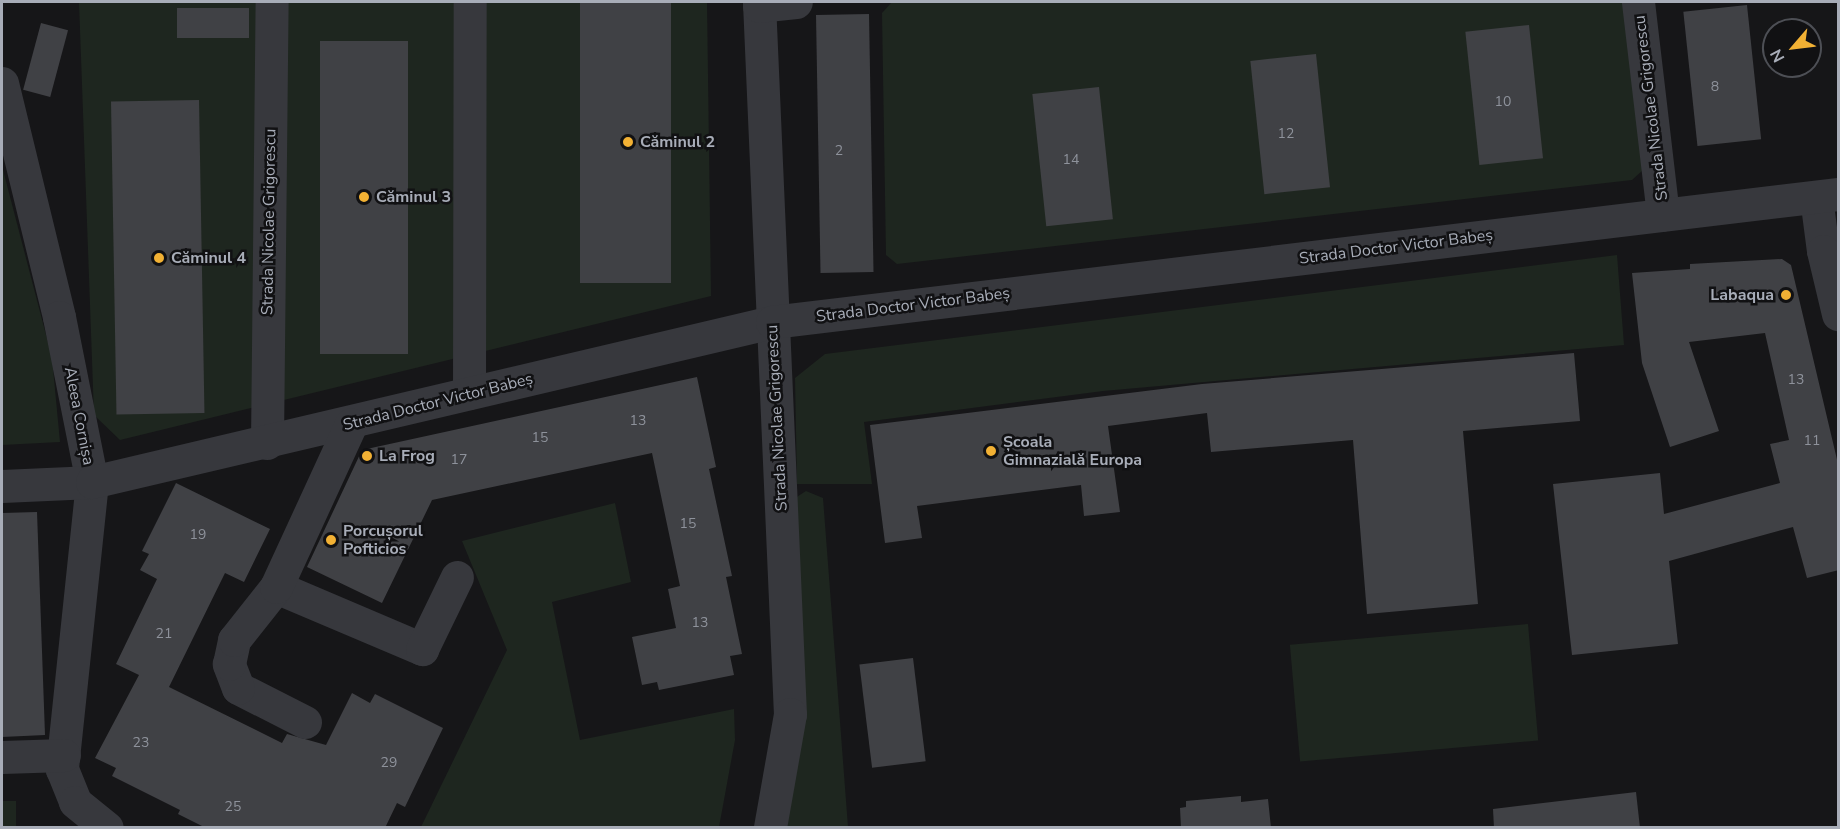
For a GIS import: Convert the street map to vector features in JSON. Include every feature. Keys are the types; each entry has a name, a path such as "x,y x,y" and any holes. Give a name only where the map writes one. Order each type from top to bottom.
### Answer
{"street":[{"name":"Strada Nicolae Grigorescu","path":"267,443 272,2"},
{"path":"469,393 470,2"},
{"name":"Strada Nicolae Grigorescu","path":"771,828 790,714 759,4 796,2"},
{"name":"Strada Nicolae Grigorescu","path":"1638,2 1663,215"},
{"name":"Aleea Cornișa","path":"2,83 57,306 92,482 62,770 75,802 107,828"},
{"name":"Strada Doctor Victor Babeș","path":"2,486 92,482 351,424 469,393 772,322 1827,195"},
{"path":"1827,195 1823,251 1839,314"},
{"path":"305,722 238,688 229,664 234,640 276,587 351,424"},
{"path":"276,587 422,649 457,577"},
{"path":"2,757 64,755"}],"shaded area":[{"path":"79,2 707,2 711,296 120,440 94,415"},
{"path":"892,2 1623,2 1643,170 1632,180 897,264 886,255 882,13"},
{"path":"2,166 52,358 60,442 2,445"},
{"path":"1617,255 1624,345 1103,391 864,422 872,484 797,484 795,378 825,354"},
{"path":"806,491 823,498 848,827 784,828 792,500"},
{"path":"615,503 631,582 552,602 580,740 734,709 735,740 719,827 421,827 507,650 462,541"},
{"path":"1528,624 1538,741 1300,761 1290,645"},
{"path":"2,801 16,801 16,827 2,827"}],"building":[{"name":"Căminul 2","path":"580,2 671,2 671,283 580,283"},
{"path":"1747,5 1761,139 1697,146 1683,12"},
{"path":"177,8 249,8 249,38 177,38"},
{"path":"869,14 874,272 821,273 816,15"},
{"path":"41,23 68,30 50,97 23,90"},
{"path":"1529,25 1543,158 1479,165 1465,32"},
{"name":"Căminul 3","path":"320,41 408,41 408,354 320,354"},
{"path":"1316,54 1330,187 1264,194 1250,61"},
{"path":"1099,87 1113,219 1046,226 1032,94"},
{"name":"Căminul 4","path":"199,100 204,413 116,414 111,102"},
{"path":"1782,259 1791,265 1839,468 1839,570 1807,578 1793,527 1669,561 1678,644 1572,655 1553,484 1660,473 1664,514 1780,483 1770,444 1789,440 1765,333 1689,342 1719,431 1670,447 1642,363 1632,273 1690,269 1690,264"},
{"path":"1574,353 1580,421 1463,431 1478,604 1367,614 1353,440 1211,452 1207,413 1108,426 1120,512 1084,516 1081,485 917,506 922,538 885,543 870,425 1202,384"},
{"path":"697,377 716,467 709,469 732,576 726,577 742,654 730,656 734,675 659,690 657,682 642,685 632,637 676,628 668,589 680,586 652,453 432,500 382,603 307,567 362,450"},
{"path":"176,483 270,529 244,582 225,573 169,687 282,743 287,734 326,745 352,693 370,703 375,694 443,728 405,807 397,803 385,828 206,828 178,814 180,810 112,776 116,768 95,758 139,675 116,664 157,579 140,570 149,554 142,551"},
{"path":"37,512 45,735 2,737 2,513"},
{"path":"913,658 926,761 872,768 859,665"},
{"path":"1636,792 1640,828 1494,828 1493,809"},
{"path":"1241,796 1241,802 1268,799 1271,828 1181,828 1180,808 1186,807 1186,801"}],"place":[{"name":"Căminul 2","path":"628,142"},
{"name":"Căminul 3","path":"364,197"},
{"name":"Căminul 4","path":"159,258"},
{"name":"Labaqua","path":"1786,295"},
{"name":"Școala Gimnazială Europa","path":"991,451"},
{"name":"La Frog","path":"367,456"},
{"name":"Porcușorul Pofticios","path":"331,540"}]}
